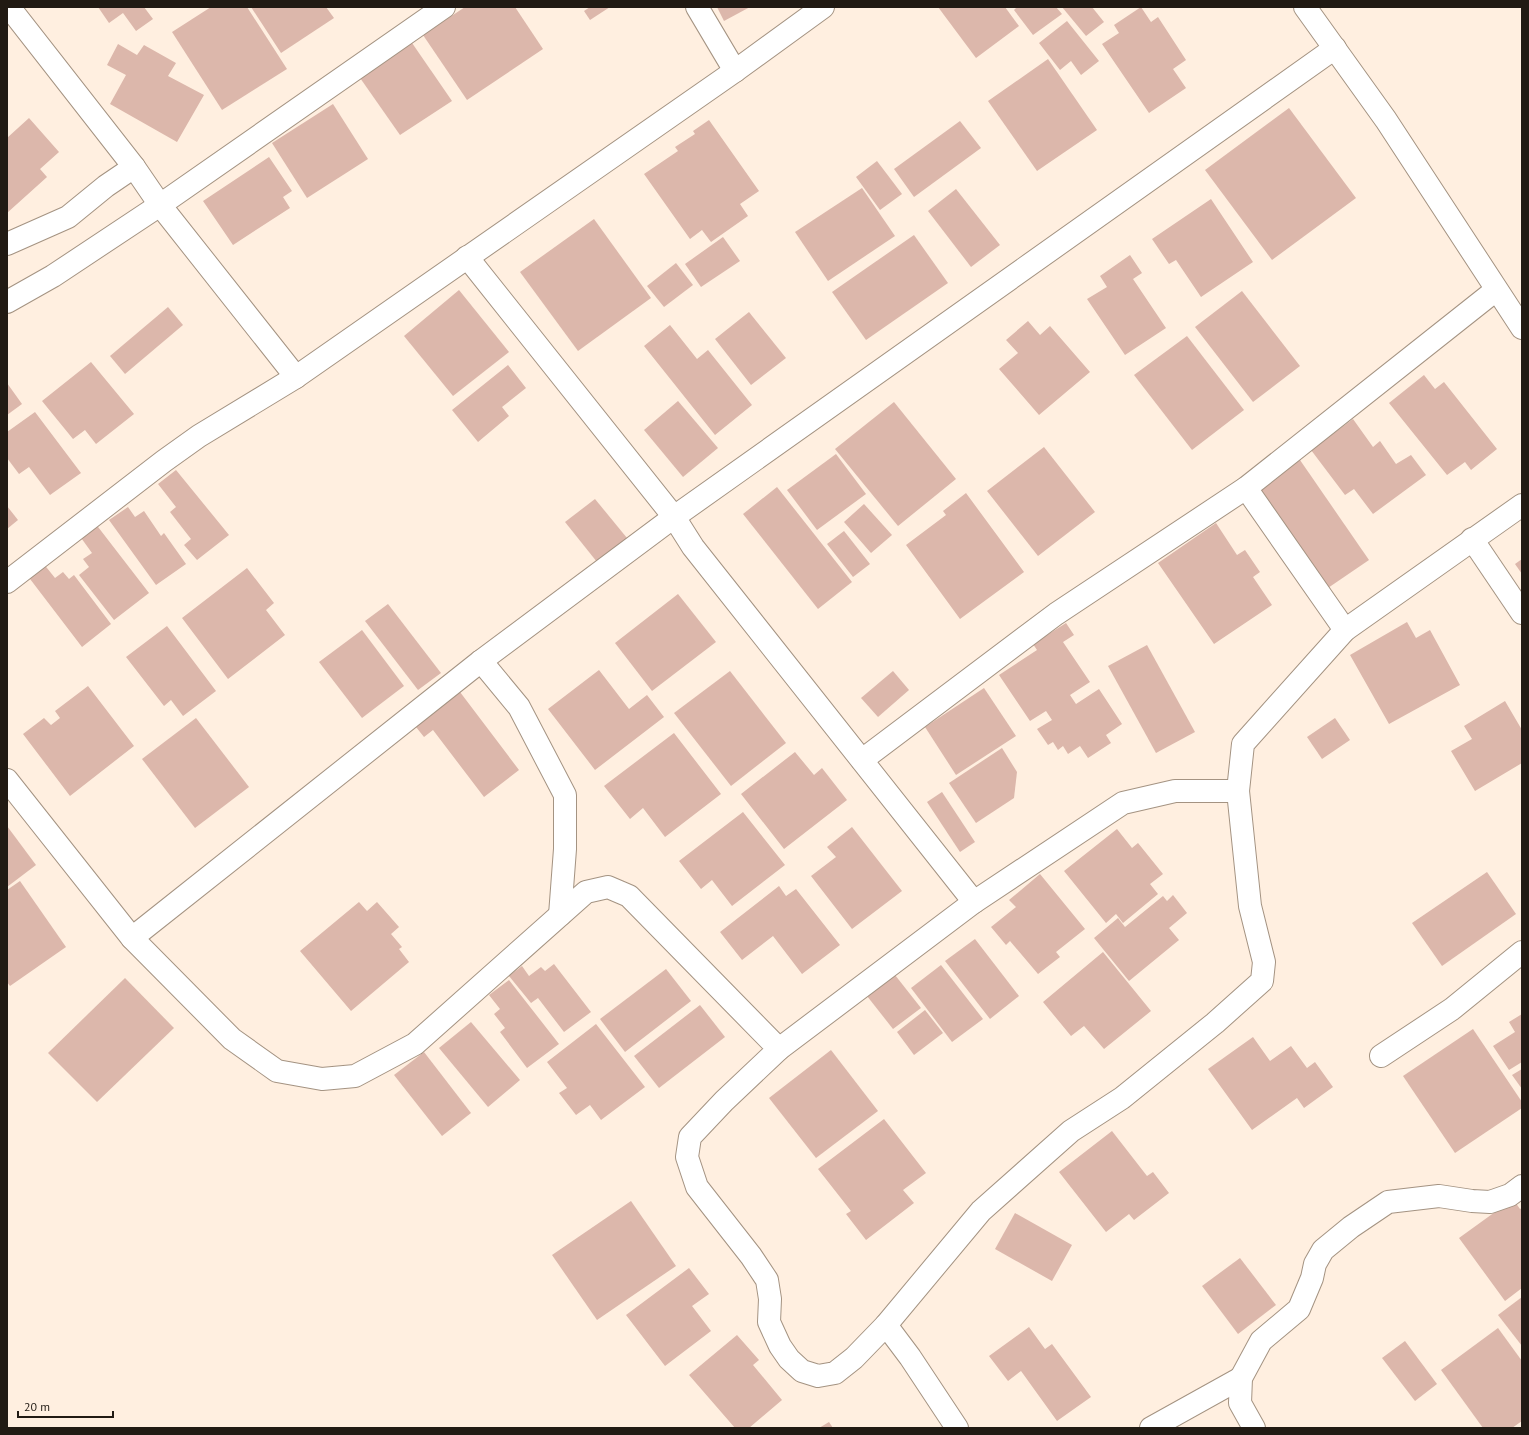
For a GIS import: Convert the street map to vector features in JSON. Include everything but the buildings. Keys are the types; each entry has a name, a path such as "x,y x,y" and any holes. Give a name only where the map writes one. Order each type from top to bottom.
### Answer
{"street":[{"path":"9,7 134,167 160,205 296,378"},
{"path":"7,302 53,276 160,205 444,7"},
{"path":"697,7 735,71"},
{"path":"7,582 164,461 199,436 296,378 735,71 823,7"},
{"path":"1305,7 1386,120 1522,328"},
{"path":"132,938 481,660 674,517 1335,48"},
{"path":"7,244 68,217 106,186 134,167"},
{"path":"467,257 674,517 694,547 974,902"},
{"path":"862,760 1056,614 1246,488 1496,290"},
{"path":"1246,488 1345,630"},
{"path":"1238,790 1175,790 1123,803 974,902 779,1049 724,1101 690,1137 687,1157 697,1187 752,1256 767,1280 770,1299 769,1322 780,1346 789,1359 802,1371 818,1376 835,1373 854,1358 886,1325 981,1211 1071,1131 1122,1098 1215,1023 1262,981 1264,962 1250,906 1238,790 1243,744 1345,630 1522,505"},
{"path":"1472,539 1522,613"},
{"path":"481,660 520,707 565,795 565,849 560,915"},
{"path":"7,780 132,938 232,1040 277,1071 322,1079 355,1076 415,1044 586,892 608,887 629,896 779,1049"},
{"path":"1380,1056 1452,1009 1522,952"},
{"path":"1254,1428 1240,1403 1241,1378 1261,1341 1299,1309 1312,1278 1315,1264 1323,1250 1371,1212 1388,1202 1417,1197 1439,1196 1490,1202 1510,1195 1522,1186"},
{"path":"886,1325 910,1357 957,1428"},
{"path":"1151,1428 1241,1378"}]}
